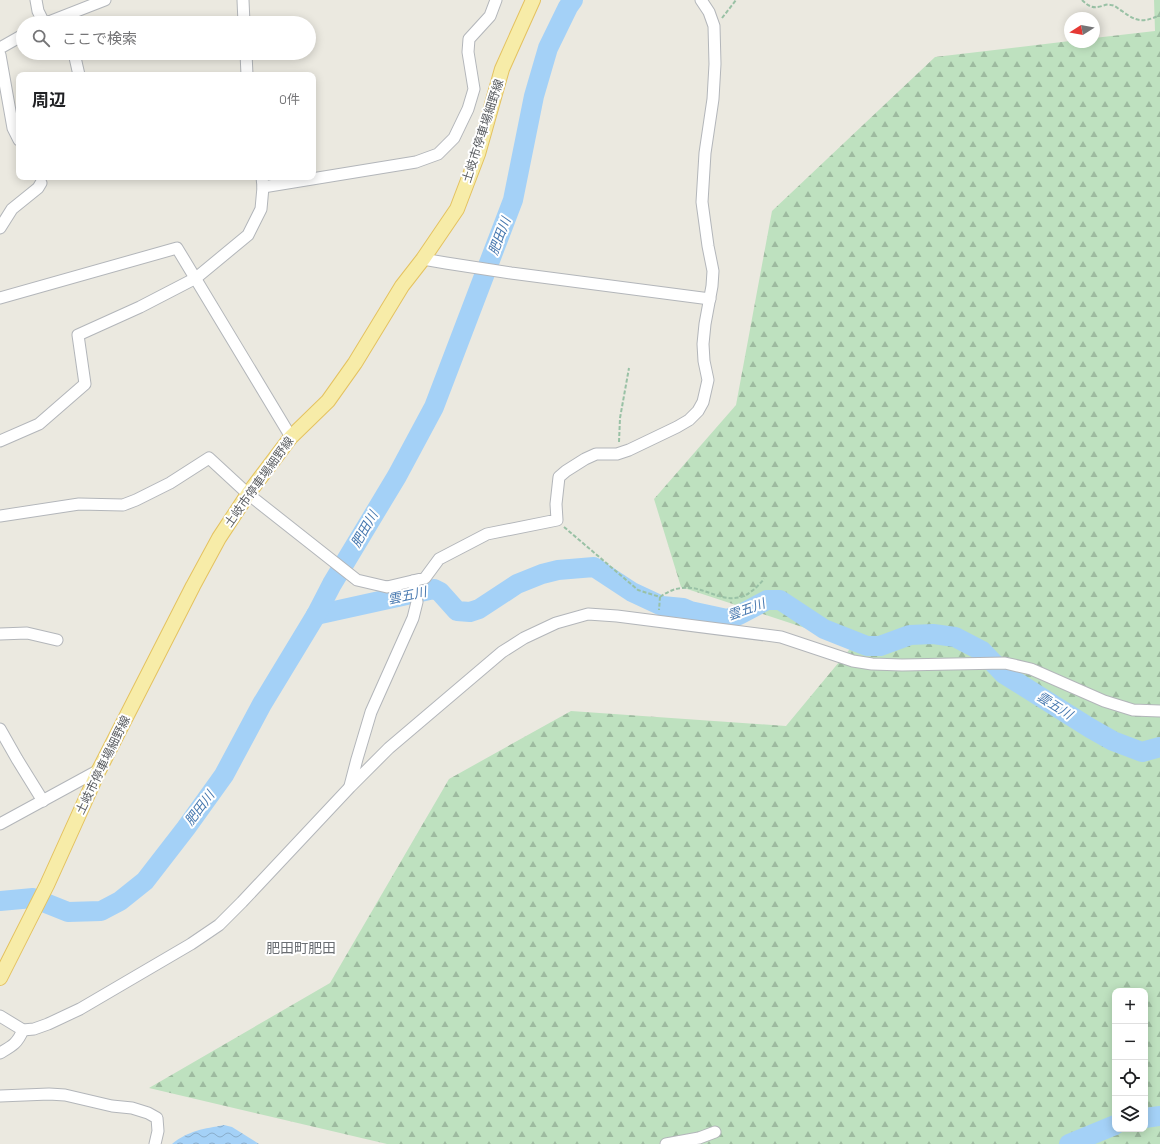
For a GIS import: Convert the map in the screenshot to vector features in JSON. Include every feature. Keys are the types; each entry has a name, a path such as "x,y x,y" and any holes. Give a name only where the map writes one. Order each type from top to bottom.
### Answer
{"main road":[{"name":"土岐市停車場細野線","path":"0,978 46,885 99,770 215,545 248,494 290,437 328,401 355,363 402,286 423,259 457,209 478,154 502,69 533,0"}],"street":[{"path":"36,0 38,11 41,16"},
{"path":"73,16 105,0"},
{"path":"244,0 244,16"},
{"path":"316,175 416,162 438,154 454,138 468,109 474,89 468,52 469,39 490,16 496,0"},
{"path":"0,516 79,504 123,505 170,483 209,458 248,494 357,580 387,588 414,583 425,578 439,559 487,534 557,520 556,504 559,477 566,471 596,454 619,453 629,450 677,427 689,420 698,411 703,402 708,380 704,361 703,344 713,271 702,202 705,153 713,99 715,64 714,26 709,12 700,0"},
{"path":"0,48 16,39"},
{"path":"0,56 13,128 16,134"},
{"path":"76,60 78,72"},
{"path":"246,60 247,72"},
{"path":"0,228 12,209 38,188 42,180"},
{"path":"0,441 39,424 85,384 78,335 140,307 196,278 248,235 261,209 262,182 277,180"},
{"path":"0,298 177,248 290,437"},
{"path":"423,259 511,273 710,299"},
{"path":"350,787 371,712 413,618 417,602 414,583"},
{"path":"0,1016 23,1030 34,1029 48,1024 80,1010 191,944 219,925 389,748 502,652 524,638 556,623 588,614 617,616 781,637 853,661 872,664 902,665 1005,663 1031,669 1104,701 1133,710 1160,711"},
{"path":"0,634 27,632 57,640"},
{"path":"0,729 43,800"},
{"path":"0,824 99,770"},
{"path":"0,1053 19,1040 23,1030"},
{"path":"0,1096 49,1094 65,1095 100,1104 148,1113 157,1118 158,1131 155,1144"},
{"path":"666,1144 699,1138 715,1132"}],"path":[{"path":"714,26 718,24 736,0"},
{"path":"1082,0 1087,5 1092,7 1099,7 1108,4 1113,5 1132,18 1141,21 1150,20 1160,15"},
{"path":"619,453 618,436 620,418 630,368"},
{"path":"557,520 638,590 660,597"},
{"path":"658,622 660,597 667,592 677,588 689,587 726,598 735,598 744,596 751,592 764,579"}],"green space":[{"path":"1154,0 1160,0 1160,1144 387,1144 149,1088 330,983 449,779 571,711 786,726 854,644 681,587 654,499 736,405 772,211 935,57 1064,42 1064,48 1100,48 1100,37 1155,31"}],"water":[{"path":"224,1125 232,1127 259,1144 172,1144 178,1139 191,1133"}],"waterway":[{"name":"肥田川","path":"0,901 33,898 68,912 101,911 120,901 145,881 186,828 224,775 262,704 397,476 434,407 513,200 534,96 548,48 568,7 573,0"},
{"name":"雲五川","path":"316,615 434,589 440,592 457,611 470,612 479,609 517,584 542,574 558,570 594,567 632,592 662,606 683,608 690,611 727,619 739,615 767,600 780,600 824,629 867,646 880,646 910,635 933,634 955,637 982,651 1004,674 1113,741 1142,752 1160,747"},
{"path":"1148,1118 1160,1116"},
{"path":"1069,1144 1112,1126"}],"district":[{"name":"肥田町肥田","path":"301,948"}]}
